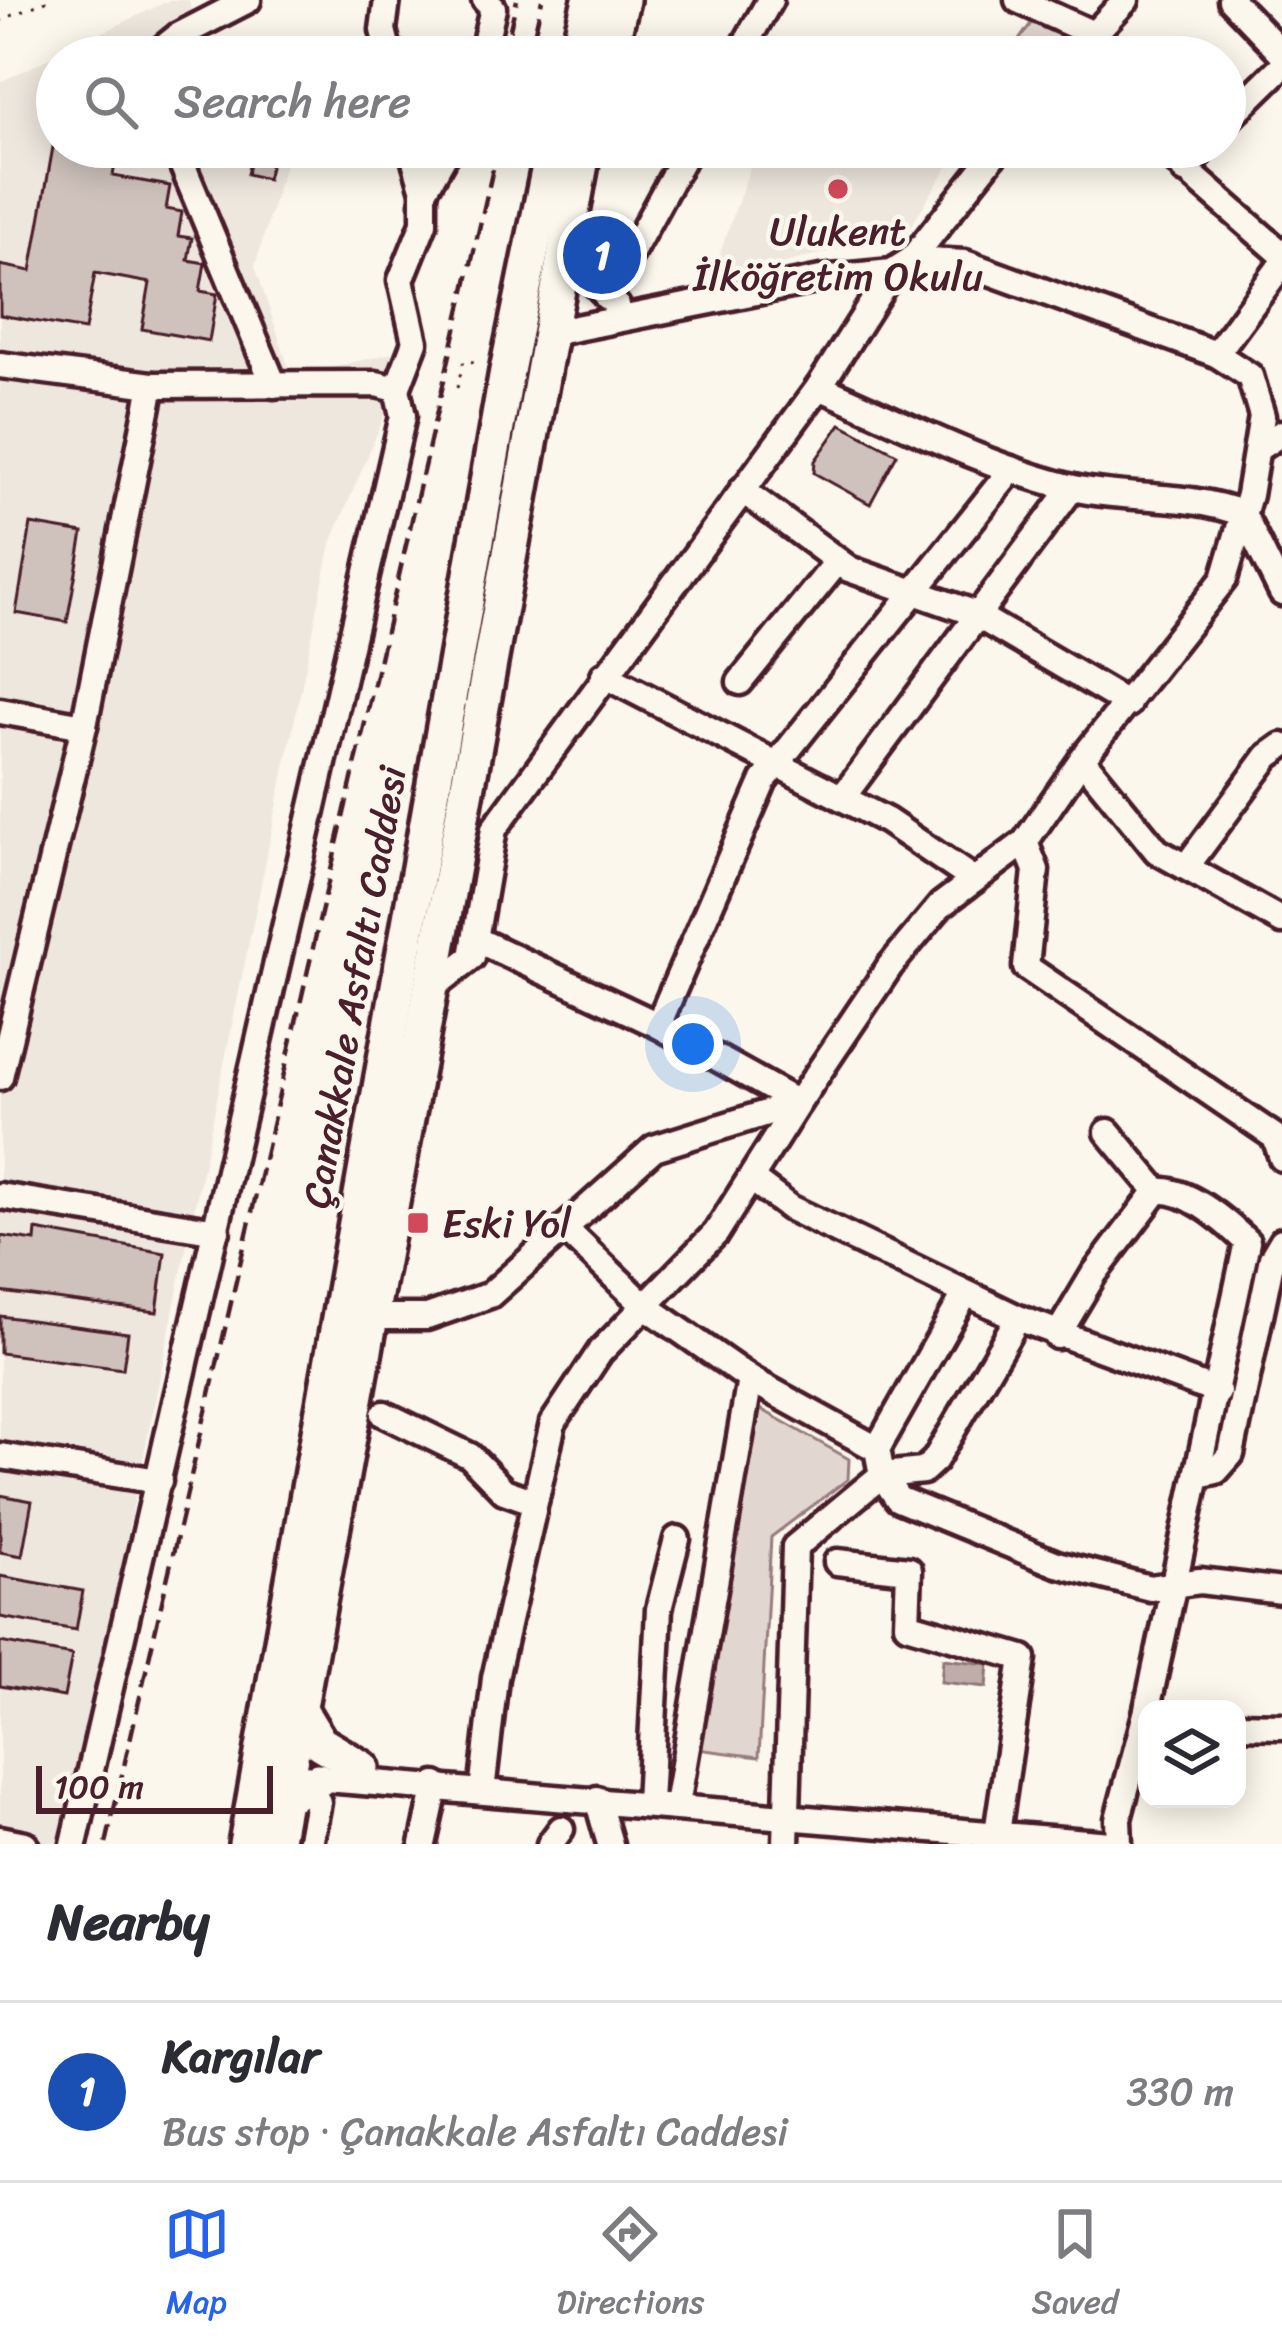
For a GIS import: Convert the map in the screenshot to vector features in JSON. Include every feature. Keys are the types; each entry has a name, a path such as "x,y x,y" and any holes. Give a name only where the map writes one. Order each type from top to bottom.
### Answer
{"highway":[{"path":"581,36 590,0"},
{"path":"613,36 622,0"},
{"name":"Çanakkale Asfaltı Caddesi","path":"275,1844 293,1779 507,370 549,168"},
{"path":"293,1779 300,1710 580,168"},
{"path":"300,1710 320,1743 362,1768"},
{"name":"Çanakkale Asfaltı Caddesi","path":"246,1844 293,1779"}],"street":[{"path":"178,36 248,0"},
{"path":"385,36 387,0"},
{"path":"485,0 494,8 487,36"},
{"path":"750,36 770,0"},
{"path":"1018,0 1091,33"},
{"path":"1089,36 1126,0"},
{"path":"1231,0 1282,53"},
{"path":"1246,101 1282,66"},
{"path":"184,168 274,385"},
{"path":"74,1844 378,540 403,416 397,389 415,342 401,280 424,223 424,191 417,168"},
{"path":"424,191 437,168"},
{"path":"607,297 678,168"},
{"path":"433,987 472,957 494,829 819,387 902,266 983,168"},
{"path":"1182,168 1282,254"},
{"path":"567,243 575,264 627,317"},
{"path":"482,1791 495,1678 553,1423 600,1352 716,1233 890,966 941,905 1025,842 1082,759 1224,579 1243,514 1262,416 1250,376 1216,354 964,263 902,266 820,279 551,333"},
{"path":"1216,354 1282,263"},
{"path":"0,364 152,385 397,389"},
{"path":"0,1077 8,1008 84,726 152,385"},
{"path":"819,387 1012,469 1072,488 1210,504 1243,514 1282,592"},
{"path":"1257,449 1282,433"},
{"path":"658,1025 764,780 1012,469"},
{"path":"842,798 1072,488"},
{"path":"742,490 838,561 977,616 1128,704"},
{"path":"740,682 838,561"},
{"path":"604,675 842,798 974,880"},
{"path":"0,711 84,726"},
{"path":"1186,867 1282,746"},
{"path":"1082,759 1157,851 1282,921"},
{"path":"1025,842 1036,870 1026,967 1280,1140"},
{"path":"475,939 658,1025 798,1103"},
{"path":"372,1317 427,1317 490,1295 654,1148 798,1103"},
{"path":"1108,1132 1157,1191"},
{"path":"753,1180 790,1208 964,1294 1057,1336 1218,1392"},
{"path":"1057,1336 1094,1274 1157,1191 1171,1190 1189,1199 1247,1242 1150,1700"},
{"path":"0,1196 217,1231"},
{"path":"565,1229 644,1305 750,1379 877,1449"},
{"path":"1198,1475 1216,1471 1231,1454 1272,1258 1282,1241"},
{"path":"964,1294 877,1449 882,1475 898,1498 1057,1564 1150,1588 1200,1581 1282,1591"},
{"path":"786,1844 795,1547 882,1475 923,1472 935,1460 1018,1318"},
{"path":"677,1805 750,1379"},
{"path":"384,1414 470,1456 504,1491 532,1501"},
{"path":"0,1456 158,1481"},
{"path":"649,1803 659,1609 676,1540"},
{"path":"837,1562 909,1570 907,1624 1022,1658 997,1833"},
{"path":"1246,1724 1282,1726"},
{"path":"293,1779 436,1785 788,1814 904,1834 997,1833 1114,1844 1138,1745"},
{"path":"293,1779 362,1768 436,1785"},
{"path":"293,1779 310,1844"},
{"path":"423,1844 436,1785"},
{"path":"597,1799 610,1844"},
{"path":"0,1839 25,1844"}],"path":[{"path":"0,21 49,0"},
{"path":"457,388 464,360 497,367"}],"shaded area":[{"path":"170,0 189,0 196,36 95,36"},
{"path":"1037,15 1072,31 1068,36 1022,36"},
{"path":"36,65 36,168 284,168 255,266 292,377 413,348 331,543 64,1844 0,1844 0,82"},
{"name":"Ulukent İlköğretim Okulu","path":"750,168 947,168 907,232 710,282"},
{"path":"759,1408 849,1459 848,1479 771,1537 759,1757 697,1749"},
{"path":"943,1659 989,1664 987,1687 941,1682"}],"building":[{"path":"49,168 114,168 113,176 170,186 166,209 182,212 178,236 192,238 188,260 205,263 200,291 217,294 209,341 142,329 150,283 95,273 85,330 0,315 0,265 31,271"},
{"path":"249,168 270,168 267,179 247,174"},
{"path":"841,424 897,454 870,504 814,473 815,461"},
{"path":"31,524 83,533 67,622 16,613"},
{"path":"36,1230 165,1253 157,1312 0,1292 1,1236 35,1241"},
{"path":"0,1316 128,1333 123,1369 0,1353"},
{"path":"0,1495 32,1501 22,1556 0,1552"},
{"path":"0,1576 83,1591 76,1630 0,1617"},
{"path":"0,1642 72,1655 64,1697 0,1686"}],"railway":[{"path":"508,36 517,0"},
{"path":"534,36 542,0"},
{"path":"106,1844 493,168"}],"place":[{"name":"Ulukent İlköğretim Okulu","path":"838,189"},
{"name":"Kargılar","path":"602,255"},
{"name":"Eski Yol","path":"418,1223"}]}
